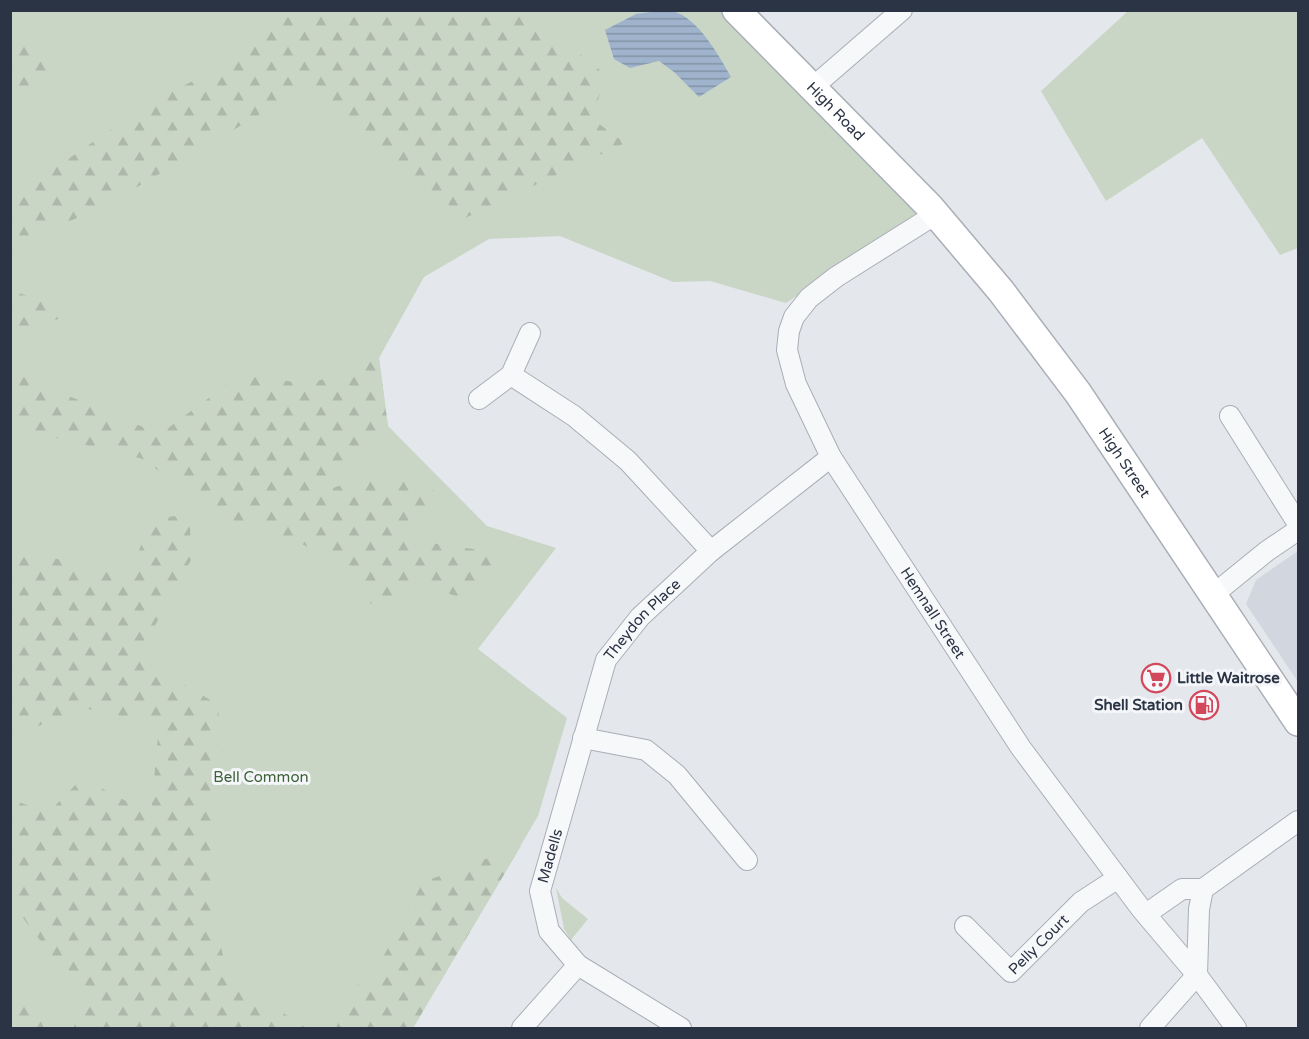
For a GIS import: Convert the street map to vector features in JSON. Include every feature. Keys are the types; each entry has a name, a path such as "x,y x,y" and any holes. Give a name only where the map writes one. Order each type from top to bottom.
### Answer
{"main road":[{"name":"High Road","path":"736,10 936,214"},
{"name":"High Street","path":"936,214 1001,291 1078,393 1299,722"}],"street":[{"path":"813,87 902,10"},
{"name":"Hemnall Street","path":"936,214 837,277 809,298 794,316 789,331 787,350 796,384 831,457 1021,747 1118,878 1197,975 1236,1029"},
{"path":"479,399 511,375 530,333"},
{"path":"511,375 574,416 628,461 711,551"},
{"path":"1230,417 1299,524"},
{"name":"Theydon Place","path":"583,738 606,660 640,617 711,551 831,457"},
{"path":"1214,594 1267,551 1299,530"},
{"path":"583,738 646,750 677,775 747,860"},
{"name":"Madells","path":"583,738 540,891 549,931 578,965 681,1029"},
{"path":"1146,914 1182,890 1203,889 1299,821"},
{"name":"Pelly Court","path":"965,926 1011,972 1082,902 1118,878"},
{"path":"1150,1029 1197,975 1199,909 1203,889"},
{"path":"522,1029 578,965"}],"shaded area":[{"path":"1298,551 1298,682 1246,604 1256,580"}],"green space":[{"name":"Bell Common","path":"10,11 721,11 919,214 786,303 710,281 673,282 560,236 489,239 424,277 379,358 388,426 487,526 556,548 478,649 567,718 538,816 413,1028 11,1028"},
{"path":"267,11 528,11 534,22 564,41 607,76 591,118 625,143 465,218 304,88 105,206 28,239 11,267 11,198 153,101 233,61 270,16"},
{"path":"1128,11 1298,11 1298,248 1280,255 1202,138 1106,201 1041,91"},
{"path":"11,39 65,68 11,94"},
{"path":"11,290 77,314 11,332"},
{"path":"379,358 388,427 325,491 358,479 415,482 439,493 410,540 501,553 464,599 424,585 392,601 371,604 334,559 269,529 223,519 143,459 11,427 11,372 160,434 240,375 310,384"},
{"path":"174,516 190,523 191,560 153,629 145,662 219,705 211,905 228,976 306,1028 74,1028 80,993 11,902 11,799 48,813 82,778 151,814 159,724 83,708 11,737 11,553 39,554 128,578 151,520"},
{"path":"521,846 413,1028 336,1028 352,989 374,974 423,882"},
{"path":"556,888 562,898 588,919 571,940 564,929"},
{"path":"11,983 62,1028 11,1028"}],"water":[{"path":"665,10 686,17 695,25 712,46 731,77 699,97 674,72 659,61 630,68 614,59 605,30 636,14"}],"place":[{"name":"Little Waitrose","path":"1156,678"},
{"name":"Shell Station","path":"1204,705"}]}
